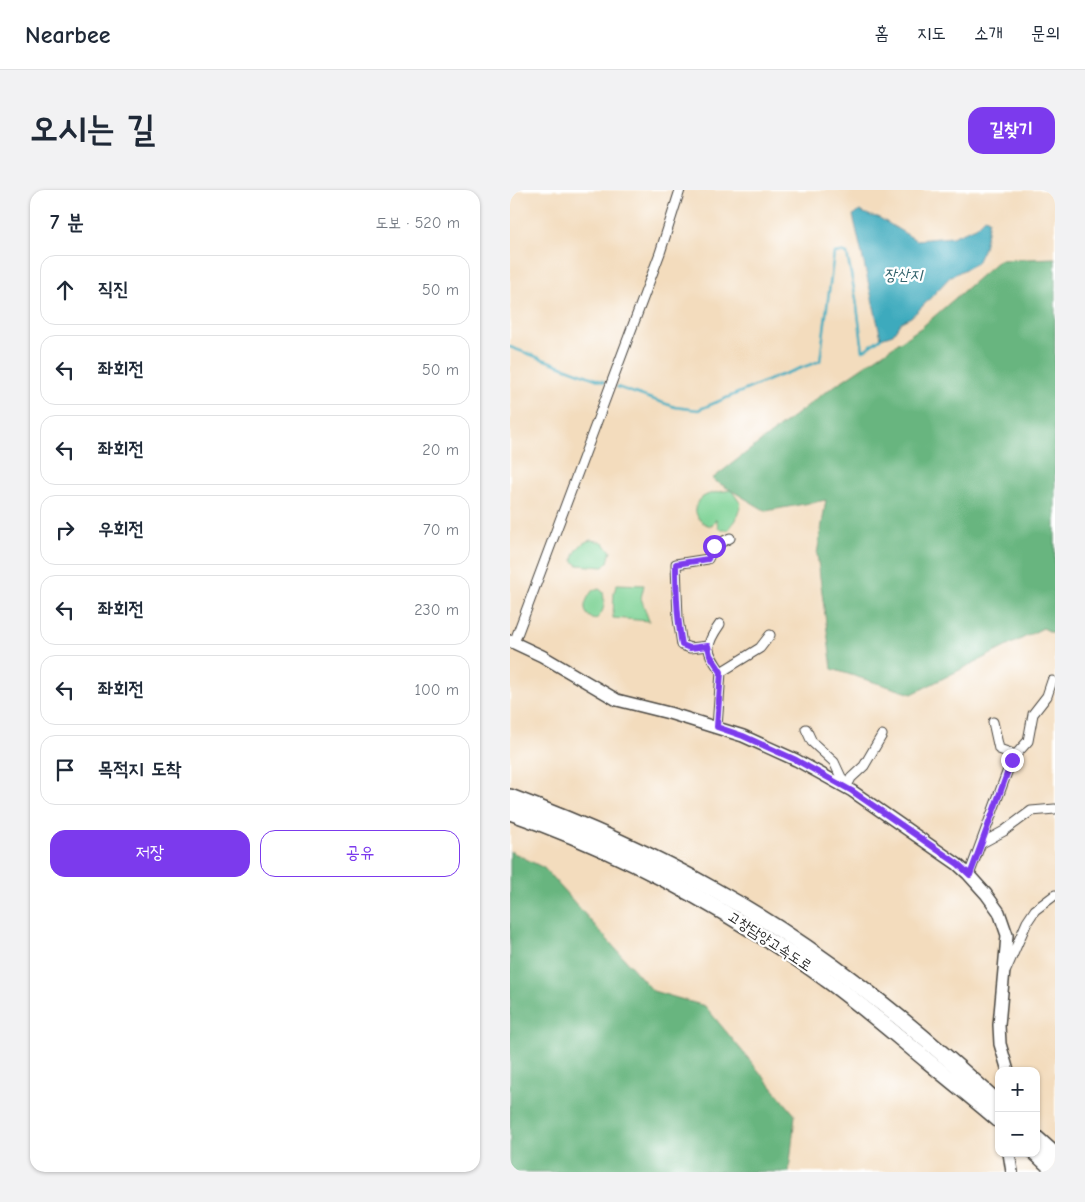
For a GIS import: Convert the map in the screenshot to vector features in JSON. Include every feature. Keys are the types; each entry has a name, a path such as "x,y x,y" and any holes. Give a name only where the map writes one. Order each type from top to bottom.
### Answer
{"highway":[{"name":"고창담양고속도로","path":"510,798 574,822 661,861 716,890 818,956 875,999 943,1053 992,1103"},
{"name":"고창담양고속도로","path":"510,812 562,831 620,856 720,909 825,978 992,1103"},
{"path":"1040,1142 1055,1155"},
{"path":"1040,1157 1055,1171"}],"street":[{"path":"680,190 660,253 512,642 542,656 617,700 717,727 743,736 796,760 880,809 950,858 970,875 999,912 1007,936 999,1025 1000,1044 1007,1067"},
{"path":"708,646 690,648 682,645 678,618 676,564 708,559 714,546 730,538"},
{"path":"717,727 721,672 710,655 708,646 720,624"},
{"path":"721,672 760,648 770,635"},
{"path":"970,875 1012,760 1028,741 1033,714 1047,696 1052,681"},
{"path":"993,722 1000,749 1016,755"},
{"path":"806,729 812,742 834,762 846,788"},
{"path":"846,788 851,778 864,766 882,735"},
{"path":"982,843 1004,831 1031,812 1055,809"},
{"path":"1004,974 1027,922 1035,910 1055,894"},
{"path":"1010,1157 1012,1172"}],"green space":[{"path":"1055,258 1055,634 1043,628 912,694 832,669 817,554 826,500 766,511 712,479 824,393 922,327 999,260"},
{"path":"731,490 741,504 736,520 728,530 719,529 716,519 712,526 699,519 696,505 703,497 716,492"},
{"path":"591,540 602,542 611,551 608,562 603,567 578,565 573,561 579,548"},
{"path":"617,584 644,585 641,598 649,621 613,618 614,592"},
{"path":"599,589 603,592 604,604 601,614 595,620 587,614 585,606 593,590"},
{"path":"510,851 544,868 653,991 705,1006 795,1115 789,1172 510,1172"}],"water":[{"name":"장산지","path":"860,211 878,217 916,240 952,237 976,227 985,218 989,220 984,248 977,263 950,277 921,308 911,317 901,322 893,334 881,338 853,215"}],"waterway":[{"path":"617,387 675,407 698,410 776,377 820,361 834,253 841,252 847,254 856,299 863,351 881,338"},
{"path":"510,347 604,382"}],"route":[{"path":"714,546 708,559 676,564 676,576 678,618 682,645 690,648 708,646 710,655 721,672 717,727 743,736 796,760 852,791 958,864 970,875 1012,760"}]}
